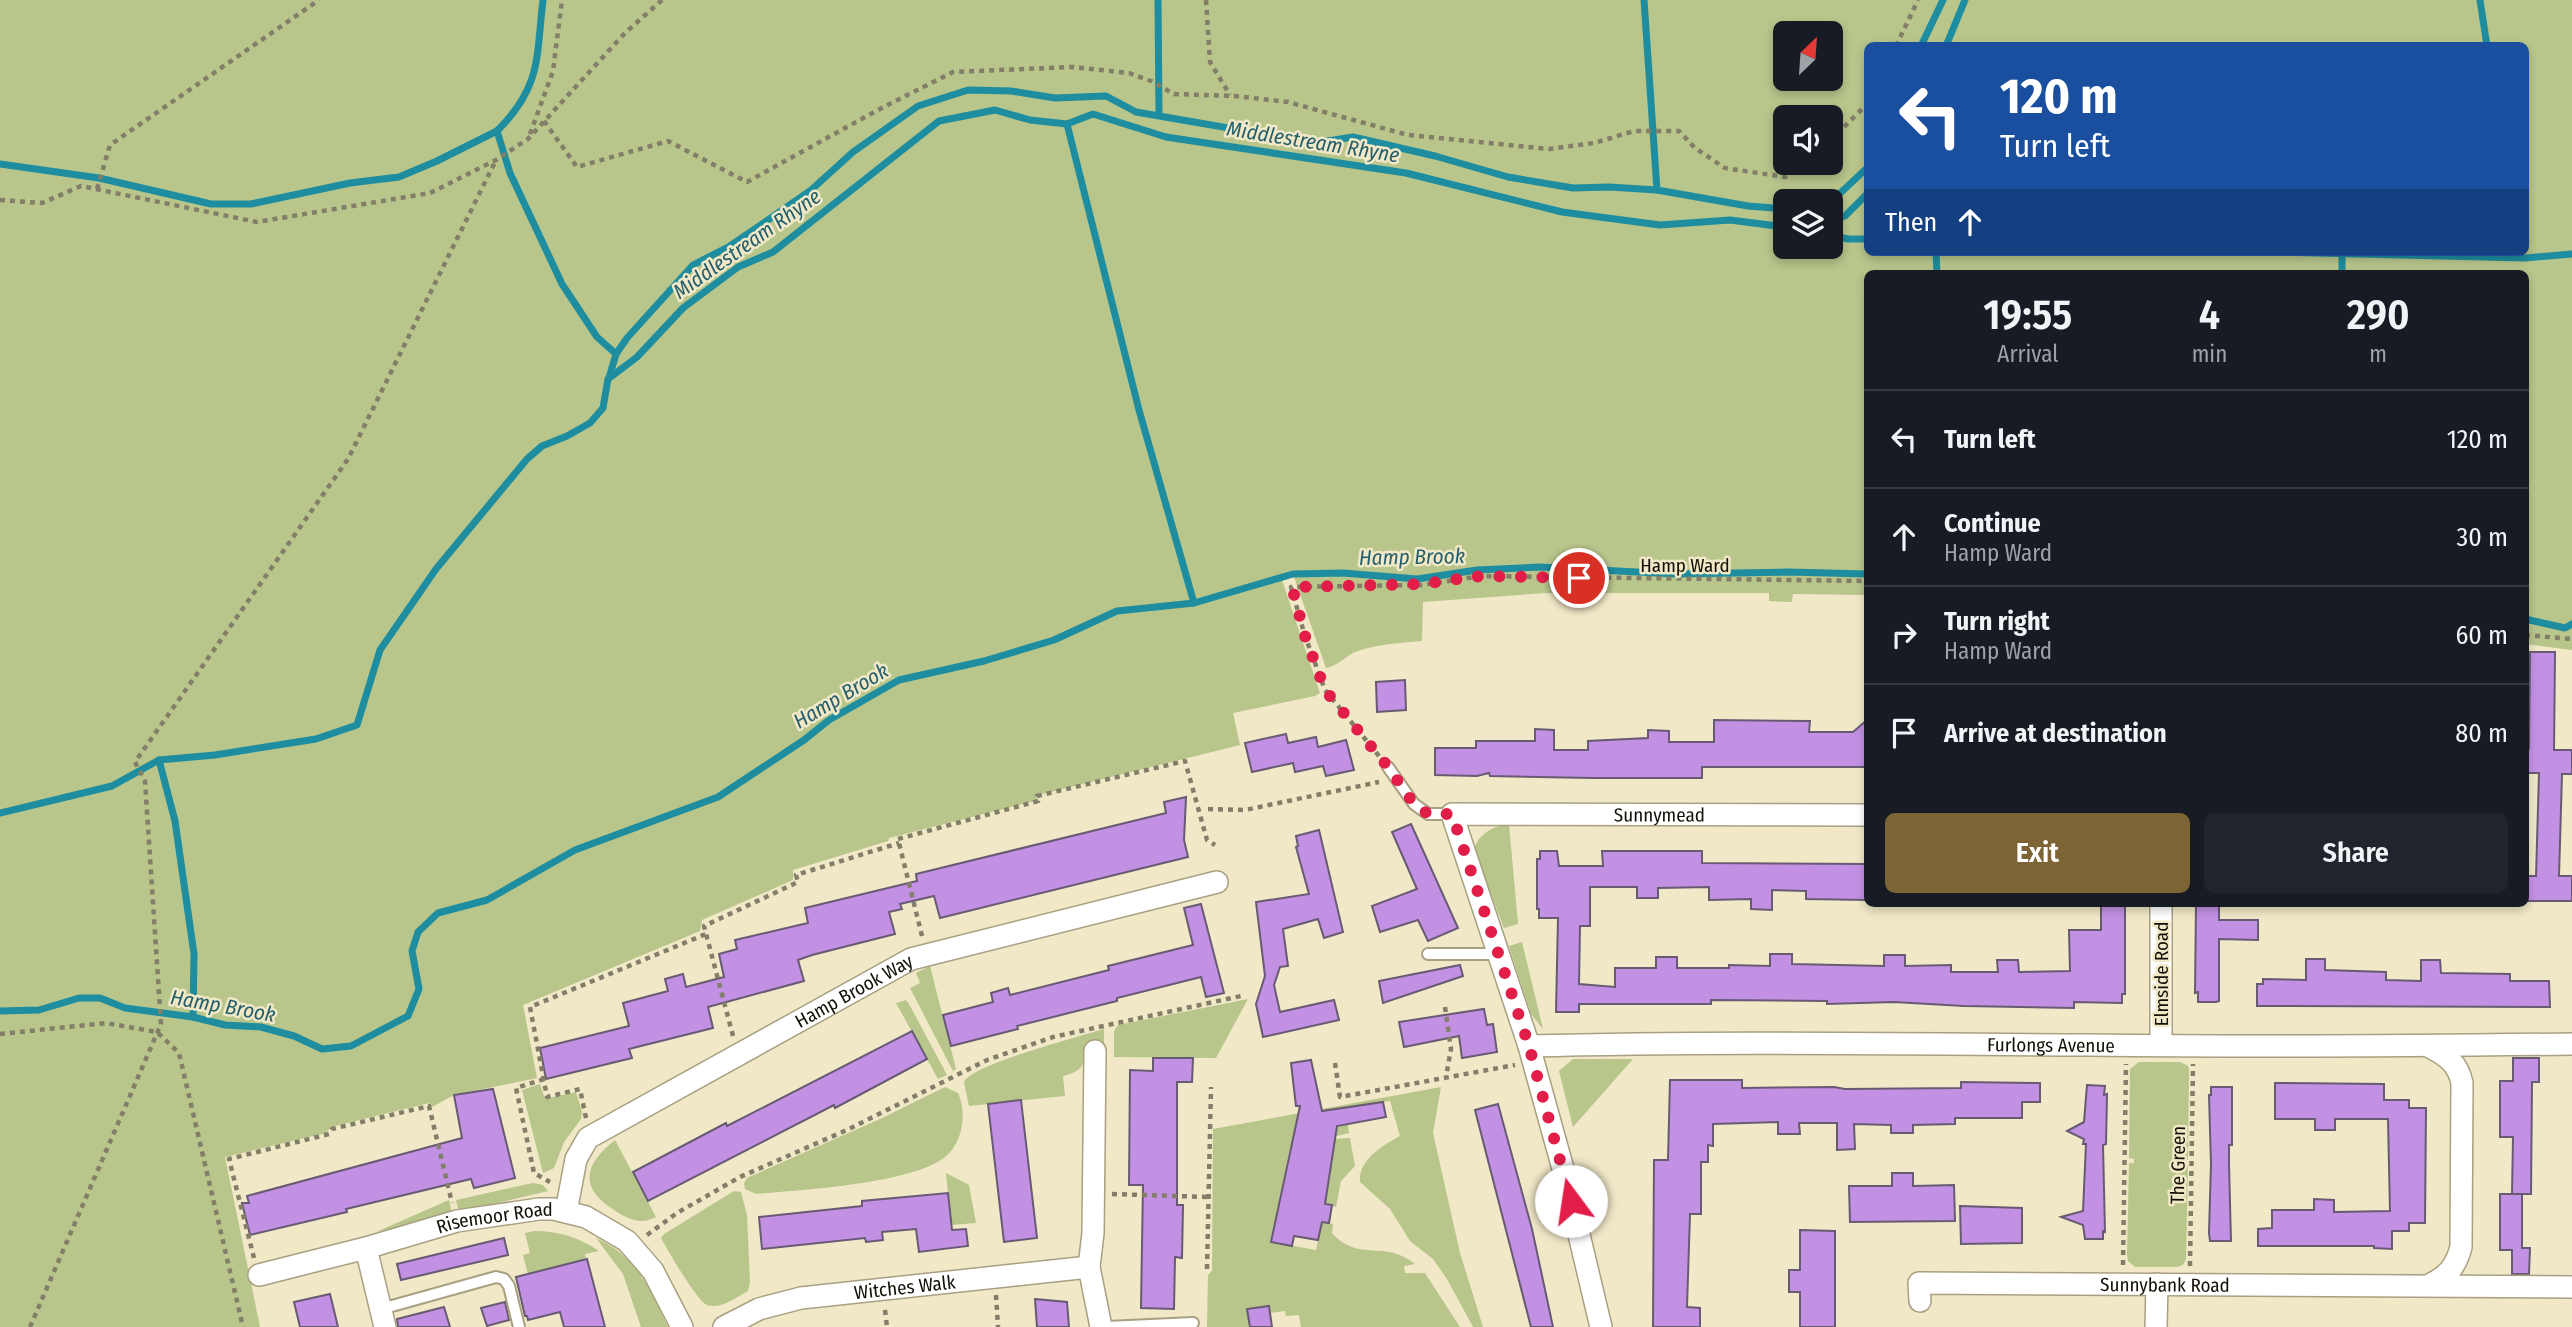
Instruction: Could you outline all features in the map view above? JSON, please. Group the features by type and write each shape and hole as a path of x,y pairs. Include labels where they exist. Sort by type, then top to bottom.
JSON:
{"street":[{"name":"Sunnymead","path":"1452,814 1864,815"},
{"path":"1452,814 1531,1054 1565,1176 1601,1327"},
{"name":"Hamp Brook Way","path":"568,1202 576,1159 588,1138 898,966 927,954 1217,882"},
{"name":"Elmside Road","path":"2161,907 2161,1045"},
{"name":"Furlongs Avenue","path":"1531,1054 1618,1044 2572,1044"},
{"path":"2428,1046 2453,1062 2461,1074 2462,1083 2461,1247 2454,1267 2440,1280 2431,1284"},
{"path":"1095,1051 1094,1194 1089,1267 1101,1327"},
{"name":"Risemoor Road","path":"258,1275 366,1248 457,1221 568,1202 586,1217 632,1245 653,1271 682,1327"},
{"path":"366,1248 383,1318"},
{"name":"Witches Walk","path":"724,1327 759,1308 802,1298 1089,1267"},
{"name":"Sunnybank Road","path":"1920,1301 1919,1283 2431,1284 2572,1287"},
{"path":"2156,1327 2157,1284"}],"lane":[{"path":"1388,767 1414,804 1428,814 1452,814"},
{"path":"1428,954 1498,954"},
{"path":"383,1318 496,1277 504,1279 509,1286 519,1327"},
{"path":"1107,1327 1193,1324"}],"path":[{"path":"97,189 110,145 319,0"},
{"path":"528,139 553,71 562,0"},
{"path":"0,200 42,203 80,186 257,222 430,193 496,160 528,139 624,34 662,0"},
{"path":"1206,0 1210,62 1231,96"},
{"path":"1898,42 1918,0"},
{"path":"544,121 577,167 668,141 747,182 953,72 1073,67 1129,73 1174,94 1288,102 1408,135 1549,149 1594,143 1634,131 1679,131 1695,148 1725,168 1785,177 1788,175"},
{"path":"1843,128 1864,107"},
{"path":"30,1327 161,1024 145,781 135,762 348,459 496,160"},
{"name":"Hamp Ward","path":"1388,767 1325,690 1305,636 1292,587 1422,584 1481,576 1864,581"},
{"path":"2529,635 2572,639"},
{"path":"927,954 898,839 1038,801 1037,796 1185,761 1207,840 1215,845"},
{"path":"1208,809 1245,810 1370,784"},
{"path":"738,1056 704,926 797,882 796,875 899,843"},
{"path":"586,1119 580,1089 547,1097 530,1007 706,933"},
{"path":"632,1245 677,1213 740,1177 849,1129 987,1060 1053,1037 1241,996"},
{"path":"1445,1007 1451,1049 1446,1078"},
{"path":"0,1034 106,1023 157,1032 179,1053 243,1327"},
{"path":"2123,1283 2126,1045"},
{"name":"The Green","path":"2190,1284 2193,1045"},
{"path":"1335,1063 1340,1097 1446,1078 1531,1054"},
{"path":"544,1079 516,1088 534,1174 568,1202"},
{"path":"1207,1269 1211,1087"},
{"path":"258,1275 229,1159 329,1134 332,1129 429,1105 457,1221"},
{"path":"1094,1194 1207,1197"},
{"path":"994,1277 998,1327"}],"green space":[{"path":"0,0 2572,0 2572,650 2529,645 2529,270 1864,270 1864,595 1793,594 1792,602 1769,601 1769,593 1545,593 1423,602 1422,641 1363,649 1326,668 1293,574 1281,577 1320,693 1233,713 1240,745 1038,795 1035,801 889,838 888,841 793,870 793,880 702,920 700,931 523,1005 537,1078 454,1095 432,1107 429,1103 331,1127 326,1133 225,1157 260,1327 0,1327"},
{"path":"1509,824 1518,924 1504,928 1474,850 1487,832"},
{"path":"1522,942 1543,1029 1531,1014 1509,946"},
{"path":"930,966 956,1069 953,1071 910,988 920,983 916,973"},
{"path":"1248,999 1216,1058 1114,1057 1114,1031 1118,1025"},
{"path":"906,1000 947,1075 938,1079 896,1003"},
{"path":"1104,1029 1104,1046 1086,1045 1082,1066 1063,1076 1065,1096 969,1106 964,1082 971,1075 1051,1044"},
{"path":"1573,1059 1633,1059 1573,1127 1559,1071"},
{"path":"2139,1062 2180,1062 2189,1069 2188,1160 2184,1160 2184,1165 2188,1165 2186,1259 2183,1265 2177,1267 2135,1267 2128,1261 2129,1163 2134,1163 2134,1159 2129,1158 2130,1069"},
{"path":"540,1084 545,1099 576,1092 582,1112 581,1119 564,1142 554,1168 543,1173 522,1090"},
{"path":"945,1087 958,1093 963,1120 954,1147 941,1160 903,1175 825,1188 756,1194 745,1189 747,1178"},
{"path":"1441,1087 1433,1133 1460,1253 1483,1327 1473,1327 1433,1259 1410,1241 1390,1209 1360,1182 1360,1174 1367,1160 1400,1136 1390,1101 1346,1108 1349,1133 1290,1147 1271,1242 1316,1250 1322,1222 1333,1224 1332,1233 1352,1247 1393,1253 1415,1264 1404,1266 1405,1273 1425,1273 1460,1327 1301,1327 1299,1315 1286,1316 1285,1311 1270,1313 1269,1307 1247,1310 1250,1327 1207,1327 1208,1275 1212,1271 1213,1129"},
{"path":"1350,1138 1355,1166 1341,1181 1336,1207 1325,1204 1333,1139"},
{"path":"615,1140 656,1217 650,1220 627,1218 611,1208 593,1191 590,1182 592,1165"},
{"path":"946,1173 969,1185 976,1223 951,1225"},
{"path":"533,1183 543,1185 548,1191 459,1212 456,1200"},
{"path":"734,1191 741,1192 747,1215 750,1282 748,1291 717,1306 707,1305 696,1294 661,1238"},
{"path":"449,1200 452,1214 376,1232"},
{"path":"534,1231 568,1236 599,1251 585,1254 586,1260 528,1274 523,1255 530,1253 525,1233"},
{"path":"596,1238 622,1254 641,1275 668,1327 641,1327 623,1274"}],"building":[{"path":"2530,652 2555,652 2554,750 2572,750 2572,774 2562,774 2559,876 2572,876 2572,901 2529,901 2529,876 2536,876 2539,773 2529,773"},
{"path":"1405,680 1406,710 1377,712 1376,682"},
{"path":"1714,720 1810,721 1809,732 1853,732 1864,723 1864,767 1702,767 1702,778 1490,776 1489,773 1477,776 1435,775 1435,748 1476,748 1476,741 1535,741 1535,729 1554,730 1554,750 1588,750 1588,741 1648,738 1648,730 1669,731 1669,742 1714,742"},
{"path":"1286,734 1288,743 1316,737 1318,747 1346,740 1354,770 1326,776 1323,766 1295,772 1293,763 1252,772 1245,743"},
{"path":"1186,797 1184,840 1188,857 940,918 934,896 900,904 902,909 889,912 895,934 798,960 804,981 708,1007 713,1028 629,1049 632,1058 546,1079 540,1048 629,1026 623,1003 668,991 665,979 683,974 686,987 724,977 719,954 737,949 735,940 808,923 805,908 917,881 916,874 1166,813 1164,802"},
{"path":"1411,824 1458,928 1428,941 1418,920 1380,932 1372,906 1417,889 1392,832"},
{"path":"1319,830 1343,932 1324,938 1318,919 1283,929 1288,966 1280,967 1274,985 1280,1012 1334,1000 1339,1020 1263,1037 1256,1004 1265,976 1256,902 1309,894 1296,847 1296,836"},
{"path":"1540,851 1557,851 1559,866 1603,866 1602,851 1702,851 1702,863 1864,864 1864,900 1806,899 1806,891 1772,890 1772,910 1751,909 1751,899 1709,900 1709,887 1658,888 1658,898 1637,898 1637,887 1590,887 1590,926 1580,926 1579,984 1615,987 1615,968 1656,968 1656,957 1677,957 1677,968 1729,968 1729,965 1770,966 1770,954 1792,954 1792,964 1884,966 1884,955 1905,955 1905,966 1951,965 1951,972 1998,972 1997,960 2018,960 2019,972 2070,971 2069,930 2101,930 2101,907 2125,907 2125,994 2122,994 2122,1003 2074,1002 2074,1008 1711,1000 1711,1004 1579,1004 1579,1012 1556,1012 1558,918 1539,918 1537,859 1540,859"},
{"path":"1201,904 1224,993 1206,997 1201,977 1117,998 1117,1001 951,1046 943,1015 993,1002 991,993 1008,988 1010,995 1109,970 1108,966 1193,945 1184,908"},
{"path":"2196,907 2219,907 2219,920 2258,920 2258,940 2219,939 2219,1001 2198,1002 2198,992 2195,993"},
{"path":"2306,959 2325,959 2325,970 2386,972 2386,980 2421,981 2421,960 2440,960 2441,973 2510,974 2510,981 2549,981 2550,1007 2257,1006 2257,984 2263,984 2263,979 2306,980"},
{"path":"1460,965 1463,976 1383,1003 1379,981"},
{"path":"1484,1009 1487,1025 1493,1024 1497,1052 1462,1058 1459,1036 1404,1047 1399,1022"},
{"path":"912,1031 927,1059 648,1201 633,1172"},
{"path":"1153,1058 1193,1058 1192,1082 1177,1082 1177,1205 1183,1205 1182,1258 1175,1257 1174,1309 1141,1308 1143,1185 1129,1185 1130,1070 1153,1071"},
{"path":"2513,1058 2539,1058 2539,1082 2532,1082 2531,1194 2522,1194 2522,1248 2530,1248 2529,1274 2512,1274 2512,1250 2500,1250 2500,1194 2512,1194 2513,1137 2500,1137 2500,1081 2513,1081"},
{"path":"1311,1060 1322,1111 1383,1102 1386,1117 1337,1126 1325,1204 1332,1205 1329,1223 1322,1222 1318,1240 1294,1236 1292,1246 1271,1242 1300,1106 1296,1106 1291,1063"},
{"path":"1670,1080 1742,1080 1742,1088 1845,1089 1961,1088 1961,1082 2040,1083 2040,1102 2022,1102 2022,1118 1955,1118 1955,1124 1913,1125 1913,1133 1891,1133 1891,1125 1854,1124 1855,1149 1837,1150 1837,1123 1799,1123 1800,1134 1778,1134 1778,1122 1713,1124 1713,1146 1708,1145 1708,1162 1701,1162 1701,1214 1690,1214 1687,1307 1700,1308 1700,1327 1653,1327 1654,1160 1668,1160"},
{"path":"2275,1083 2384,1084 2384,1100 2409,1100 2409,1108 2426,1108 2425,1223 2409,1223 2409,1231 2392,1231 2392,1249 2374,1246 2258,1246 2258,1229 2272,1228 2272,1210 2314,1210 2314,1199 2334,1200 2334,1212 2390,1211 2388,1119 2335,1119 2335,1130 2315,1130 2315,1119 2275,1119"},
{"path":"2087,1085 2105,1086 2104,1095 2107,1094 2106,1144 2103,1145 2103,1239 2085,1239 2083,1225 2061,1217 2083,1211 2086,1144 2083,1144 2084,1139 2067,1131 2084,1122"},
{"path":"2211,1087 2232,1087 2232,1145 2229,1145 2231,1241 2210,1241"},
{"path":"493,1089 515,1178 474,1188 471,1179 250,1235 242,1203 249,1203 247,1196 462,1138 454,1095"},
{"path":"1021,1100 1037,1238 1004,1242 988,1104"},
{"path":"1498,1104 1532,1229 1553,1327 1531,1327 1475,1110"},
{"path":"1892,1173 1913,1173 1913,1186 1954,1185 1955,1221 1850,1222 1849,1186 1892,1186"},
{"path":"948,1193 952,1230 966,1229 968,1246 919,1252 916,1229 882,1232 883,1240 866,1242 865,1238 762,1249 759,1217 862,1206 862,1201"},
{"path":"1960,1206 2022,1208 2022,1243 1961,1244"},
{"path":"1800,1230 1835,1231 1835,1327 1800,1327 1800,1292 1789,1292 1789,1270 1800,1270"},
{"path":"504,1238 508,1255 401,1280 397,1264"},
{"path":"587,1259 605,1327 564,1327 560,1312 528,1320 516,1277"},
{"path":"330,1294 338,1327 300,1327 294,1302"},
{"path":"1035,1299 1067,1302 1069,1327 1037,1327"},
{"path":"505,1302 509,1320 487,1326 481,1308"},
{"path":"1269,1306 1272,1327 1250,1327 1247,1309"},
{"path":"444,1307 450,1327 398,1327 397,1319"}],"waterway":[{"path":"543,0 537,55 529,85 512,115 497,131 510,173 562,284 597,337 616,354"},
{"path":"1158,0 1159,114"},
{"path":"1644,0 1657,190"},
{"path":"1923,42 1943,0"},
{"path":"1948,42 1965,0"},
{"path":"2480,0 2486,42"},
{"path":"609,378 616,354 627,338 693,265 730,246 810,191 853,152 918,106 968,90 1011,91 1055,98 1106,96 1136,112 1315,143 1353,137 1508,177 1573,188 1657,190 1773,208"},
{"name":"Middlestream Rhyne","path":"0,813 112,786 159,760 215,755 316,739 357,725 380,650 436,569 527,459 542,446 590,423 603,408 608,379 637,357 683,308 738,267 773,252 939,121 995,110 1030,120 1067,124 1093,114 1166,137 1406,173 1562,212 1660,225 1730,220 1773,225"},
{"path":"1067,124 1139,410 1194,603"},
{"path":"0,164 99,178 211,204 251,204 350,183 399,177 497,131"},
{"path":"1843,190 1864,171"},
{"path":"1843,217 1864,197"},
{"name":"Middlestream Rhyne","path":"1843,238 1864,239"},
{"name":"Middlestream Rhyne","path":"2440,256 2525,258 2572,254"},
{"path":"1936,256 1937,270"},
{"path":"2342,256 2342,270"},
{"name":"Hamp Brook","path":"0,1011 39,1010 79,998 100,998 125,1008 193,1017 225,1025 261,1027 294,1036 322,1049 351,1046 408,1016 419,989 412,951 418,932 438,913 487,900 575,850 718,797 804,740 829,720 899,680 984,661 1054,640 1117,611 1194,603 1293,574 1343,573 1417,579 1477,570 1540,567 1676,574 1864,574"},
{"name":"Hamp Brook","path":"2529,620 2565,628 2572,624"},
{"path":"159,760 175,821 194,954 193,1017"}],"route":[{"path":"1571,1201 1529,1046 1452,814 1428,814 1414,804 1388,767 1325,690 1305,636 1292,587 1422,584 1481,576 1579,578"}]}
